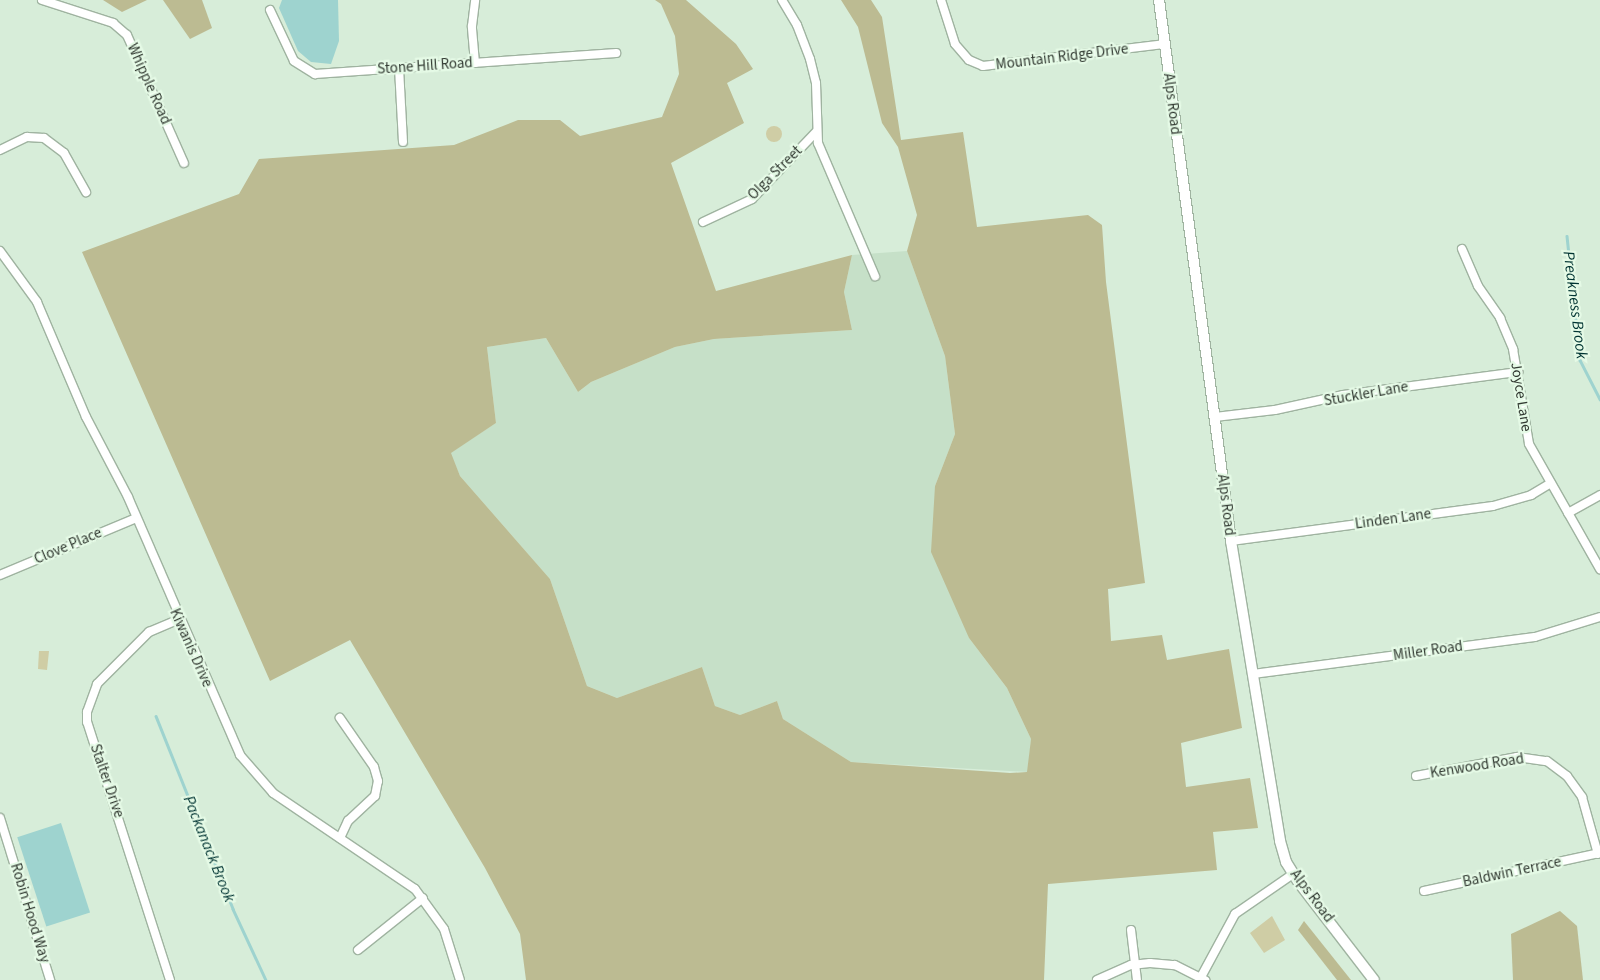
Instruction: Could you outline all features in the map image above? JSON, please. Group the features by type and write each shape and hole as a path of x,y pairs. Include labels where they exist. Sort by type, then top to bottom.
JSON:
{"main road":[{"name":"Alps Road","path":"1159,0 1231,542 1280,841 1293,874 1374,980"}],"street":[{"name":"Whipple Road","path":"42,0 113,23 127,35 184,163"},
{"path":"475,0 472,26 475,63"},
{"path":"782,0 797,25 810,58 818,110 816,132 875,276"},
{"name":"Mountain Ridge Drive","path":"941,0 954,44 969,60 983,66 1164,44"},
{"name":"Stone Hill Road","path":"270,10 288,53 307,72 398,68 616,53"},
{"path":"398,68 403,142"},
{"name":"Olga Street","path":"703,222 752,199 816,132"},
{"path":"0,150 27,137 44,138 64,154 86,192"},
{"name":"Joyce Lane","path":"1462,249 1478,286 1507,334 1518,372 1526,434 1600,569"},
{"name":"Kiwanis Drive","path":"0,251 37,302 86,417 136,518 231,738 252,771 287,804 401,877 423,898 444,929 460,980"},
{"name":"Stuckler Lane","path":"1214,417 1275,410 1343,395 1518,372"},
{"name":"Linden Lane","path":"1231,542 1493,506 1531,495 1551,482"},
{"path":"1568,513 1600,495"},
{"name":"Clove Place","path":"0,575 136,518"},
{"name":"Miller Road","path":"1253,674 1535,637 1600,617"},
{"name":"Stalter Drive","path":"170,980 87,722 87,712 97,684 149,632 179,619"},
{"path":"340,718 374,767 378,781 375,796 348,821 340,838"},
{"name":"Kenwood Road","path":"1416,776 1517,756 1547,761 1567,776 1582,798 1599,853"},
{"name":"Robin Hood Way","path":"0,818 50,980"},
{"name":"Baldwin Terrace","path":"1424,891 1599,853"},
{"path":"1096,980 1135,964 1175,965 1203,979 1235,914 1293,874"},
{"path":"358,950 423,898"},
{"path":"1131,930 1137,980"}],"shaded area":[{"path":"103,0 147,0 122,12"},
{"path":"163,0 202,0 212,28 190,39"},
{"path":"655,0 686,0 736,44 753,69 727,83 744,123 671,163 716,291 852,255 844,292 852,330 714,339 675,347 591,382 578,392 546,338 487,347 496,423 451,453 460,476 550,579 587,686 617,698 702,667 715,706 740,715 777,701 783,719 851,762 1010,773 1027,772 1031,739 1007,688 969,638 931,552 935,486 955,434 945,356 907,251 917,215 898,147 882,123 858,27 841,0 871,0 882,17 901,140 963,132 977,227 1088,215 1102,225 1106,282 1145,583 1108,589 1111,641 1162,635 1167,660 1229,649 1242,728 1181,743 1186,787 1250,778 1258,828 1213,832 1217,870 1048,884 1044,980 526,980 520,934 485,868 350,640 270,681 82,252 239,194 259,159 454,145 518,120 560,120 580,136 662,117 679,74 675,36 661,4"},
{"path":"774,126 782,134 774,142 766,134"},
{"path":"907,251 945,356 955,434 935,486 969,638 1007,688 1031,739 1028,772 851,762 783,719 777,701 740,715 715,706 702,667 617,698 587,686 550,579 460,476 450,453 496,423 487,347 546,338 578,392 591,382 675,347 714,339 852,330 844,292 852,255"},
{"path":"39,651 49,651 47,670 38,669"},
{"path":"1560,911 1577,926 1583,980 1513,980 1511,934"},
{"path":"1272,916 1285,940 1264,953 1250,933"},
{"path":"1304,921 1351,980 1337,980 1298,930"}],"water":[{"path":"282,0 338,0 339,41 331,64 311,62 298,51 279,8"},
{"path":"61,823 90,912 46,927 17,837"}],"waterway":[{"name":"Preakness Brook","path":"1567,236 1580,360 1600,399"},
{"name":"Packanack Brook","path":"156,716 233,909 266,980"}]}
